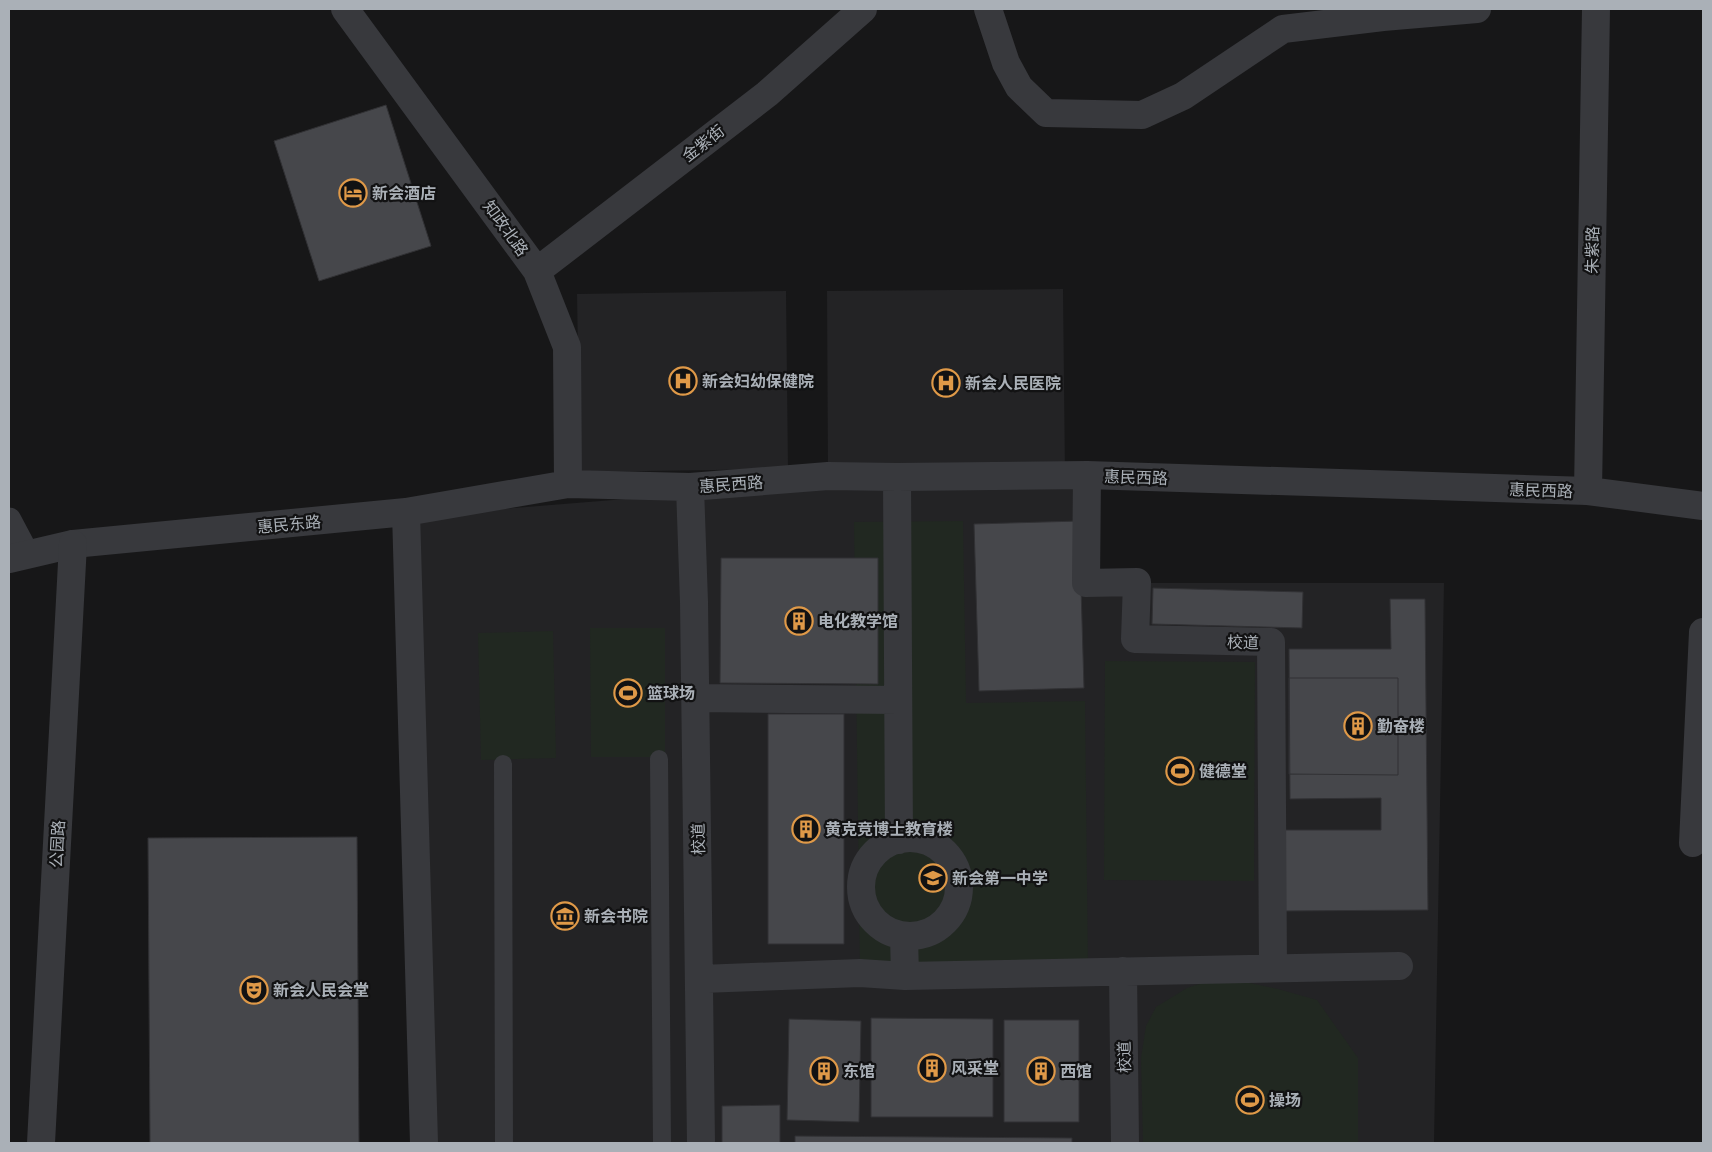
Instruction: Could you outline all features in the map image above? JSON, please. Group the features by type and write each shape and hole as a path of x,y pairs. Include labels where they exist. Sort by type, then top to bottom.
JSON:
{"street":[{"name":"知政北路","path":"345,9 537,271 568,347 568,484"},
{"name":"金紫街","path":"537,271 767,94 863,9"},
{"path":"988,9 1006,63 1020,87 1046,114 1142,115 1183,96 1282,29 1382,13 1478,9"},
{"name":"朱紫路","path":"1588,491 1596,9"},
{"name":"惠民西路","path":"568,484 690,487 828,476 1088,475 1588,491 1703,506"},
{"name":"校道","path":"1088,475 1086,583 1137,582 1135,639 1271,642 1273,968"},
{"path":"897,477 899,840"},
{"name":"惠民东路","path":"18,556 73,544 406,512 568,484"},
{"name":"校道","path":"690,487 696,698 702,1143"},
{"path":"406,512 424,1143"},
{"path":"9,520 18,556"},
{"name":"公园路","path":"42,1143 73,544"},
{"path":"1693,843 1703,632"},
{"path":"696,698 898,700"},
{"path":"914,838 929,842 942,850 952,862 958,876 960,891 956,906 948,919 936,928 921,935 904,936 888,931 874,920 865,906 861,889 863,873 871,858 884,846 899,840 914,838"},
{"path":"904,936 905,976"},
{"path":"700,979 860,973 905,976 1400,966"},
{"name":"校道","path":"1123,971 1125,1143"}],"lane":[{"path":"659,759 662,1143"},
{"path":"502,764 504,1143"}],"shaded area":[{"name":"新会第一中学","path":"1063,289 1065,475 1087,475 1086,583 1444,583 1434,1143 436,1143 417,516 897,477 828,476 827,291"},
{"name":"新会妇幼保健院","path":"786,291 788,469 580,472 577,294"},
{"path":"963,521 966,703 1085,701 1088,971 860,973 854,522"},
{"name":"篮球场","path":"590,628 665,628 665,757 591,757"},
{"path":"553,631 556,758 481,760 478,633"},
{"name":"健德堂","path":"1105,661 1255,662 1254,881 1104,880"},
{"name":"操场","path":"1221,977 1278,989 1317,1000 1358,1058 1358,1143 1143,1143 1141,1058 1146,1026 1156,1007 1187,988"}],"building":[{"name":"新会酒店","path":"386,105 431,246 319,281 274,141"},
{"path":"1079,521 1084,688 979,691 974,524"},
{"name":"电化教学馆","path":"721,558 878,558 878,684 720,683"},
{"path":"1153,588 1303,592 1302,628 1152,624"},
{"name":"勤奋楼","path":"1390,599 1425,599 1428,910 1282,911 1282,830 1381,830 1381,798 1290,799 1289,649 1391,649"},
{"path":"1289,678 1398,678 1398,775 1289,774"},
{"name":"黄克竞博士教育楼","path":"768,714 844,714 844,944 768,944"},
{"name":"新会人民会堂","path":"357,837 359,1143 150,1143 148,838"},
{"name":"风采堂","path":"871,1018 993,1019 993,1117 871,1117"},
{"name":"东馆","path":"789,1019 861,1021 859,1122 787,1120"},
{"name":"西馆","path":"1004,1020 1079,1020 1079,1122 1004,1122"},
{"path":"780,1105 780,1143 722,1143 722,1106"},
{"path":"795,1136 1072,1138 1072,1143 795,1143"}],"place":[{"name":"新会酒店","path":"353,193"},
{"name":"新会妇幼保健院","path":"683,381"},
{"name":"新会人民医院","path":"946,383"},
{"name":"电化教学馆","path":"799,621"},
{"name":"篮球场","path":"628,693"},
{"name":"勤奋楼","path":"1358,726"},
{"name":"健德堂","path":"1180,771"},
{"name":"黄克竞博士教育楼","path":"806,829"},
{"name":"新会第一中学","path":"933,878"},
{"name":"新会书院","path":"565,916"},
{"name":"新会人民会堂","path":"254,990"},
{"name":"风采堂","path":"932,1068"},
{"name":"东馆","path":"824,1071"},
{"name":"西馆","path":"1041,1071"},
{"name":"操场","path":"1250,1100"}]}
